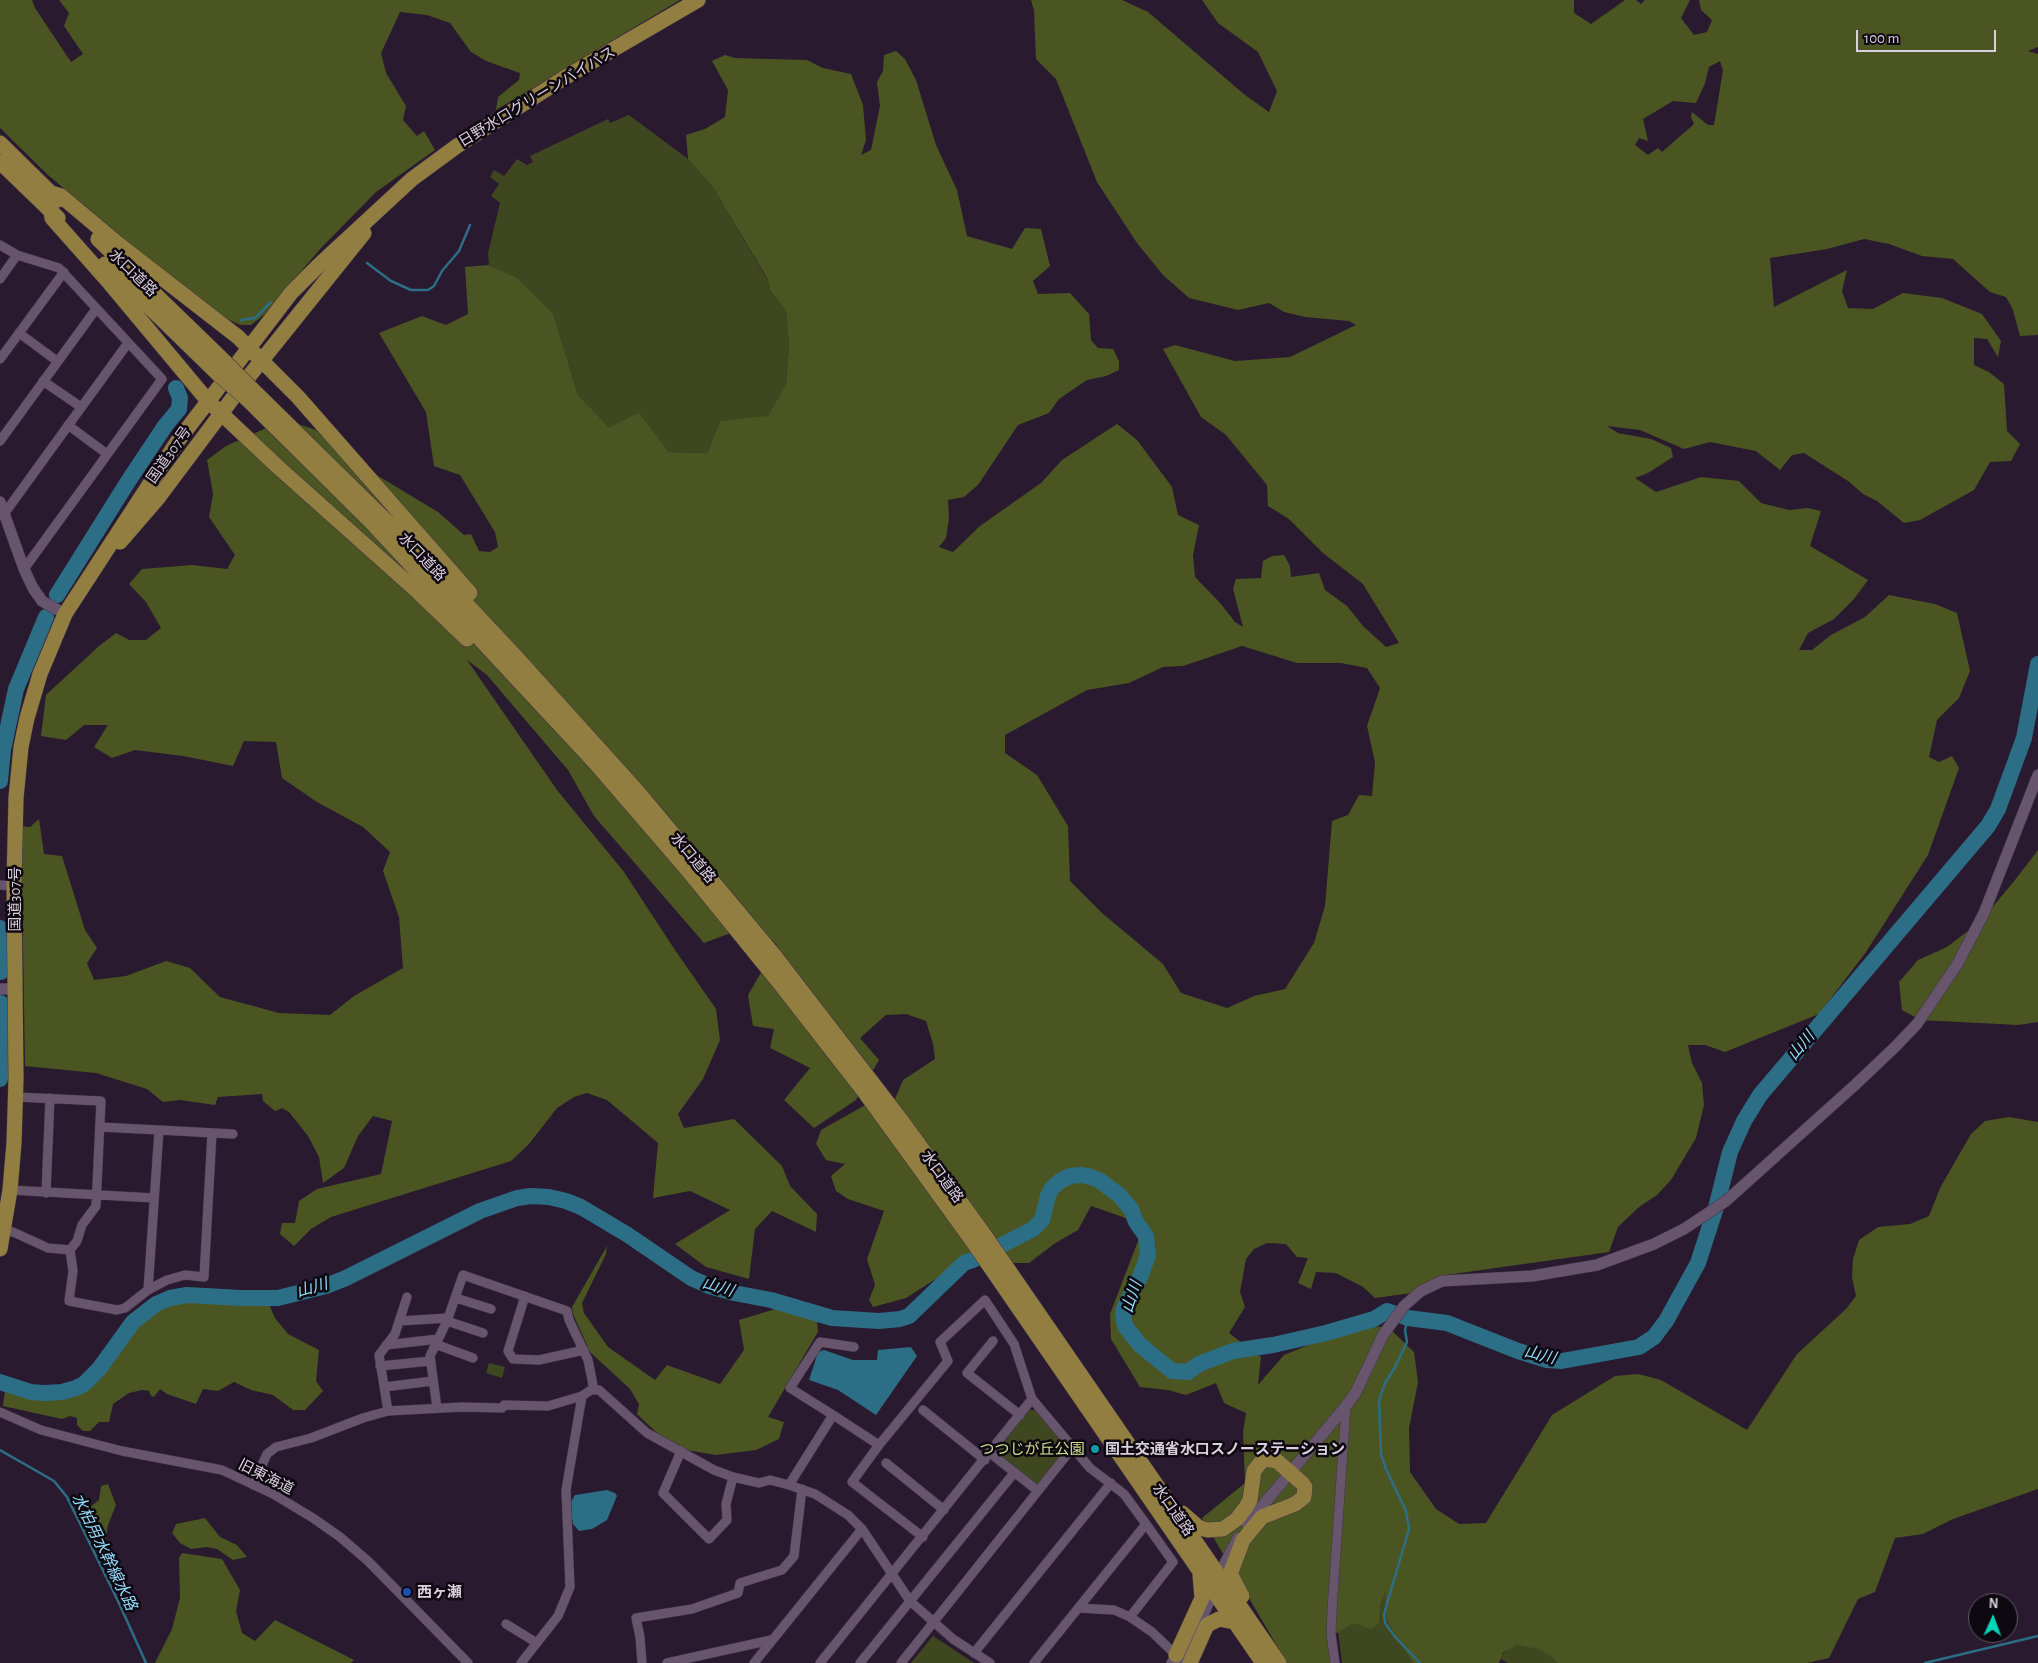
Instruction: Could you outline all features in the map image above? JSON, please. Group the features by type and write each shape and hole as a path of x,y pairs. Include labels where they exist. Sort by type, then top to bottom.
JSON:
{"highway":[{"name":"日野水口グリーンバイパス","path":"250,348 291,293 318,265 363,223 385,206 412,179 479,131 564,78 698,0"},
{"name":"水口道路","path":"0,143 222,368"},
{"name":"水口道路","path":"0,162 412,546 638,792 768,948 901,1120 977,1236 1167,1502 1279,1663"},
{"path":"50,193 61,196 75,206 117,243 226,327 250,348 298,397 502,630 516,647 516,657"},
{"name":"日野水口グリーンバイパス","path":"262,360 383,211 385,206"},
{"path":"51,211 52,218 107,280 208,401 418,592 522,690 531,693"},
{"path":"226,327 246,332 257,330 268,324"},
{"name":"国道307号","path":"0,1249 10,1190 16,1096 16,989 7,886 21,747 26,718 40,674 65,614 177,442 250,348"},
{"name":"国道307号","path":"97,567 103,564 158,498 262,360"},
{"name":"水口道路","path":"249,394 598,766 686,868 778,980 977,1236"},
{"name":"水口道路","path":"1001,1270 1200,1574 1263,1663"},
{"path":"1167,1502 1176,1507 1198,1527 1207,1530 1222,1529 1238,1519 1246,1507 1250,1500 1254,1471 1266,1459 1274,1460 1305,1487 1304,1497 1295,1504 1262,1517 1256,1523 1243,1540 1231,1570 1234,1581 1263,1630 1262,1640"},
{"path":"1176,1660 1202,1598 1200,1574"},
{"path":"1190,1663 1207,1625 1219,1620 1234,1622"}],"street":[{"path":"0,245 17,255 59,268 64,272 162,379 24,569"},
{"path":"0,279 17,255"},
{"path":"0,359 64,272"},
{"path":"0,441 96,309"},
{"path":"19,333 58,361"},
{"path":"4,514 128,343"},
{"path":"43,381 81,407"},
{"path":"68,425 107,454"},
{"path":"0,502 24,569 33,588 42,600 65,614"},
{"path":"1224,1565 1243,1530 1289,1472 1346,1406 1356,1392 1370,1360 1392,1321 1421,1290 1442,1281 1532,1276 1597,1265 1654,1244 1696,1221 1726,1201 1895,1047 1934,1000 1962,957 1984,913 2038,775"},
{"path":"0,988 16,989"},
{"path":"16,1096 101,1101 96,1206 82,1225 76,1241 70,1250 73,1270 68,1301 117,1310 125,1308 148,1290 166,1280 185,1275 204,1277 212,1133"},
{"path":"46,1193 50,1098"},
{"path":"100,1126 233,1134"},
{"path":"148,1290 159,1130"},
{"path":"10,1190 154,1198"},
{"path":"2,1230 13,1232 53,1249 70,1250"},
{"path":"437,1408 431,1352 448,1320 463,1275 567,1311 569,1320 588,1360 594,1390"},
{"path":"525,1296 508,1351 513,1359 539,1360 584,1350"},
{"path":"388,1411 379,1355 395,1334 407,1297"},
{"path":"456,1298 491,1309"},
{"path":"922,1537 852,1482 879,1445 948,1361 940,1342 985,1300 1014,1344 1032,1399 1090,1468 1124,1494 1174,1562 1130,1617"},
{"path":"399,1321 448,1320 483,1333"},
{"path":"993,1341 967,1373 1020,1415"},
{"path":"386,1345 437,1342 473,1358"},
{"path":"854,1347 820,1342 790,1388 879,1445"},
{"path":"380,1366 431,1361"},
{"path":"384,1387 433,1381"},
{"path":"253,1485 267,1454 276,1446 311,1438 346,1424 388,1411 437,1408 502,1408 504,1405 548,1406 599,1390 647,1433 714,1470 759,1483 770,1480 789,1484 815,1494 848,1515 862,1529 910,1601 933,1623 990,1663"},
{"path":"521,1663 558,1616 570,1587 566,1490 582,1396"},
{"path":"820,1663 1032,1399"},
{"path":"1336,1663 1331,1634 1346,1406"},
{"path":"923,1410 1038,1491"},
{"name":"旧東海道","path":"0,1412 41,1430 122,1451 222,1470 273,1494 307,1514 368,1561 468,1663"},
{"path":"789,1484 833,1415"},
{"path":"900,1663 1073,1447"},
{"path":"681,1451 662,1493 709,1539 727,1520 726,1504 733,1477"},
{"path":"886,1462 944,1510"},
{"path":"860,1663 1014,1473"},
{"path":"974,1653 1112,1483"},
{"path":"642,1663 636,1618 692,1609 738,1593 740,1584 782,1570 794,1556 802,1489"},
{"path":"1034,1663 1146,1524"},
{"path":"754,1663 862,1529"},
{"path":"1078,1608 1114,1610 1130,1617 1152,1632 1176,1660 1210,1599"},
{"path":"506,1624 537,1643"},
{"path":"667,1663 771,1640"}],"green space":[{"path":"0,0 32,0 35,8 71,62 83,54 64,26 69,13 59,0 680,0 496,110 498,97 519,80 520,73 486,61 471,52 450,23 427,15 400,12 381,53 386,73 406,106 403,120 417,136 424,131 435,150 376,192 321,248 264,315 251,325 240,325 223,317 145,257 48,175 0,128"},
{"path":"1031,0 1122,0 1148,12 1245,95 1269,112 1277,91 1258,52 1218,23 1202,0 1574,0 1574,13 1591,24 1625,0 1636,0 1641,4 1645,0 1690,0 1681,18 1694,35 1707,32 1712,20 1701,10 1699,0 2038,0 2038,47 2028,51 2038,54 2038,335 2020,336 2013,310 2006,297 1990,292 1953,259 1922,256 1889,244 1864,239 1827,249 1770,258 1774,307 1847,270 1842,291 1848,308 1873,309 1903,293 1942,298 1982,314 2001,341 1998,357 1987,339 1974,338 1974,365 1989,372 2004,384 2007,431 2020,444 2011,461 1990,462 1974,490 1920,520 1904,523 1877,501 1863,494 1848,481 1804,453 1792,455 1780,470 1756,451 1710,442 1684,449 1640,430 1607,426 1618,433 1651,439 1671,448 1673,457 1648,473 1635,478 1656,492 1701,477 1739,481 1761,503 1789,510 1808,508 1821,511 1810,546 1868,580 1854,599 1834,619 1808,633 1799,650 1812,650 1831,635 1865,617 1889,595 1935,604 1957,613 1970,671 1959,698 1937,720 1929,757 1939,762 1952,756 1959,768 1928,855 1866,952 1819,1014 1725,1052 1705,1045 1688,1045 1692,1063 1702,1083 1704,1105 1696,1138 1671,1180 1657,1195 1639,1207 1618,1227 1609,1252 1439,1276 1412,1293 1375,1298 1363,1287 1336,1273 1316,1272 1311,1289 1298,1283 1308,1258 1297,1257 1286,1244 1267,1243 1254,1249 1246,1259 1240,1292 1245,1307 1229,1333 1261,1357 1258,1385 1284,1355 1355,1326 1388,1327 1414,1352 1418,1382 1409,1428 1410,1472 1436,1509 1459,1524 1486,1523 1552,1415 1615,1376 1638,1374 1661,1380 1747,1430 1797,1354 1846,1309 1856,1296 1852,1277 1853,1259 1859,1240 1878,1227 1910,1224 1929,1216 1940,1188 1971,1134 1985,1121 2009,1117 2038,1122 2038,1489 1953,1519 1923,1534 1895,1538 1875,1592 1858,1599 1829,1658 1807,1663 1559,1663 1540,1649 1516,1645 1503,1653 1499,1663 1413,1663 1387,1620 1385,1614 1386,1590 1380,1605 1379,1623 1371,1629 1353,1623 1330,1637 1333,1663 1287,1663 1202,1518 1245,1483 1243,1432 1246,1413 1224,1403 1216,1383 1186,1395 1168,1390 1140,1387 1111,1339 1110,1314 1143,1228 1123,1217 1091,1206 1078,1230 1054,1244 1029,1263 1000,1263 953,1268 906,1298 873,1307 869,1300 875,1285 867,1259 884,1211 848,1199 836,1191 831,1176 845,1164 826,1160 816,1144 821,1130 869,1103 895,1099 903,1080 935,1059 933,1044 926,1021 906,1014 886,1015 860,1038 879,1060 856,1100 814,1128 784,1100 810,1068 770,1048 774,1029 753,1026 748,995 777,945 755,924 704,943 594,816 568,770 487,675 467,660 557,790 624,872 716,1009 720,1040 703,1079 678,1114 684,1128 734,1119 782,1166 790,1186 817,1214 816,1232 772,1211 755,1229 749,1279 706,1267 675,1244 730,1210 690,1191 653,1198 658,1143 607,1100 587,1093 574,1097 557,1108 529,1144 511,1161 331,1217 311,1229 294,1246 280,1234 282,1223 295,1223 299,1201 317,1189 381,1174 392,1121 373,1116 358,1136 344,1168 323,1183 319,1157 308,1136 289,1112 282,1108 275,1111 263,1101 262,1094 218,1097 215,1105 180,1100 163,1102 147,1089 96,1073 25,1066 21,826 30,827 39,819 44,854 62,856 85,930 97,948 87,963 94,980 126,976 166,961 190,968 220,997 279,1013 330,1015 354,996 403,968 399,917 383,871 390,852 363,827 317,802 282,778 276,742 244,741 233,766 183,756 135,750 112,758 94,747 108,725 84,725 66,740 41,736 46,695 99,646 116,633 129,640 146,640 161,628 146,602 129,584 142,569 192,565 227,569 235,555 209,517 213,494 207,460 226,446 273,425 289,421 316,430 340,453 438,512 464,535 471,534 479,551 490,552 498,547 495,532 460,475 434,466 426,412 379,333 422,316 446,325 468,314 465,267 489,265 516,277 553,313 578,395 609,427 639,412 669,452 707,453 720,421 768,416 786,384 789,347 786,311 770,290 767,278 712,186 688,159 686,135 705,129 725,117 728,90 712,61 725,55 735,58 807,60 823,68 851,74 863,105 866,140 861,155 871,150 880,106 877,82 883,71 884,55 896,51 905,59 916,80 936,145 957,190 967,236 1012,249 1025,228 1041,229 1050,266 1033,281 1038,294 1070,293 1089,314 1091,340 1098,348 1113,349 1119,361 1119,370 1106,376 1087,380 1059,399 1049,413 1018,425 978,485 964,497 948,500 949,519 946,538 939,547 953,552 980,526 1041,483 1062,460 1117,424 1137,440 1172,487 1178,515 1199,525 1193,555 1195,577 1235,622 1243,627 1233,589 1236,579 1261,578 1263,561 1272,556 1284,555 1290,566 1291,577 1319,573 1325,590 1347,606 1363,626 1386,647 1399,643 1363,584 1323,553 1289,519 1268,506 1267,485 1226,435 1201,417 1163,349 1175,345 1235,361 1290,357 1356,325 1349,321 1305,317 1284,312 1269,303 1238,310 1189,298 1163,275 1137,243 1097,182 1056,79 1036,59 1034,11","holes":["1720,61 1723,70 1714,125 1708,125 1692,112 1691,117 1694,124 1662,152 1658,148 1648,155 1635,145 1639,138 1648,141 1643,119 1673,101 1696,103 1705,83 1709,67","1242,646 1297,663 1341,663 1367,668 1380,688 1367,726 1375,762 1372,796 1359,795 1348,815 1332,821 1325,906 1314,943 1285,989 1254,996 1227,1008 1181,993 1163,964 1102,913 1070,881 1068,826 1037,775 1005,753 1005,735 1087,690 1129,683 1163,667 1183,666"]},
{"path":"629,115 688,159 712,186 767,279 770,290 786,311 789,347 786,384 768,417 720,421 707,453 669,452 639,412 609,427 578,395 553,313 516,277 489,265 488,253 500,203 491,196 499,184 490,177 494,170 504,176 517,159 527,165 533,162 530,156 608,119 610,123"},
{"path":"2038,850 2038,1022 2018,1025 1920,1020 1902,1010 1899,982 1918,960 1947,947 1981,921"},
{"path":"607,1246 606,1254 582,1303 584,1313 608,1347 655,1380 667,1365 720,1384 744,1350 739,1320 782,1307 817,1319 818,1332 768,1417 784,1422 779,1439 756,1450 716,1455 687,1450 659,1435 637,1414 639,1404 630,1389 590,1352 573,1314 572,1307"},
{"path":"200,1297 244,1303 269,1304 275,1318 288,1334 319,1350 316,1381 323,1391 305,1410 293,1410 273,1395 251,1390 234,1382 218,1391 203,1389 196,1404 167,1394 160,1389 154,1397 151,1396 149,1391 142,1390 129,1393 113,1404 109,1422 99,1422 90,1431 83,1431 77,1425 77,1418 70,1416 62,1419 3,1406 5,1390 41,1399 72,1395 99,1376 108,1367 136,1325 158,1306 183,1298"},
{"path":"489,1363 505,1367 502,1378 486,1373"},
{"name":"つつじが丘公園","path":"1029,1410 1036,1410 1064,1443 1064,1453 1038,1485 1033,1485 998,1456 997,1451"},
{"path":"108,1484 116,1505 108,1525 105,1566 79,1516 99,1500 101,1486"},
{"path":"205,1518 220,1537 237,1545 247,1557 233,1560 217,1549 207,1547 191,1549 180,1543 172,1533 176,1524"},
{"path":"182,1553 222,1559 240,1590 236,1611 242,1633 255,1641 275,1620 354,1660 351,1663 155,1663 172,1629 180,1598 179,1558"},
{"path":"1387,1586 1416,1663 1342,1663 1338,1630 1378,1605"},
{"path":"933,1636 974,1663 911,1663"},
{"path":"1516,1642 1540,1646 1564,1663 1508,1663 1499,1658"}],"water":[{"path":"911,1347 917,1356 876,1415 838,1390 809,1380 818,1352 824,1350 853,1360 877,1360 878,1350"},
{"path":"607,1490 615,1493 617,1496 607,1520 592,1529 579,1531 573,1524 572,1518 571,1502 575,1495"}],"waterway":[{"path":"367,263 391,281 411,290 428,290 434,286 442,271 459,251 470,225"},
{"path":"241,320 255,318 271,302"},
{"path":"57,595 129,480 165,426 179,409 180,398 176,388"},
{"path":"0,781 3,750 16,689 46,617"},
{"name":"山川","path":"0,1382 31,1392 62,1392 76,1388 84,1384 99,1369 133,1322 156,1304 170,1298 187,1295 278,1298 326,1286 346,1278 480,1211 517,1198 531,1196 549,1197 581,1207 628,1235 691,1278 709,1286 771,1300 832,1318 879,1321 900,1319 909,1316 964,1263 1033,1229 1042,1220 1052,1188 1070,1176 1081,1175 1099,1180 1119,1195 1131,1209 1136,1222 1146,1236 1148,1255 1140,1277 1125,1306 1123,1313 1125,1326 1140,1345 1172,1371 1188,1372 1199,1364 1233,1351 1273,1345 1326,1333 1374,1319 1387,1311 1408,1318 1447,1323 1518,1351 1547,1360 1562,1361 1639,1347 1654,1337 1666,1321 1698,1263 1717,1204 1730,1152 1744,1121 1760,1095 1988,826 1998,809 2024,738 2038,664"},
{"path":"0,928 1,972"},
{"path":"0,1079 1,1003"},
{"path":"1408,1318 1405,1330 1407,1342 1385,1383 1379,1400 1381,1454 1406,1511 1409,1529 1384,1614 1385,1623 1396,1638 1420,1663"},
{"name":"水柏用水幹線水路","path":"0,1450 54,1481 67,1497 146,1663"},
{"path":"1925,1663 2038,1636"}],"place":[{"name":"国土交通省水口スノーステーション","path":"1095,1449"},
{"name":"西ヶ瀬","path":"407,1592"}]}
